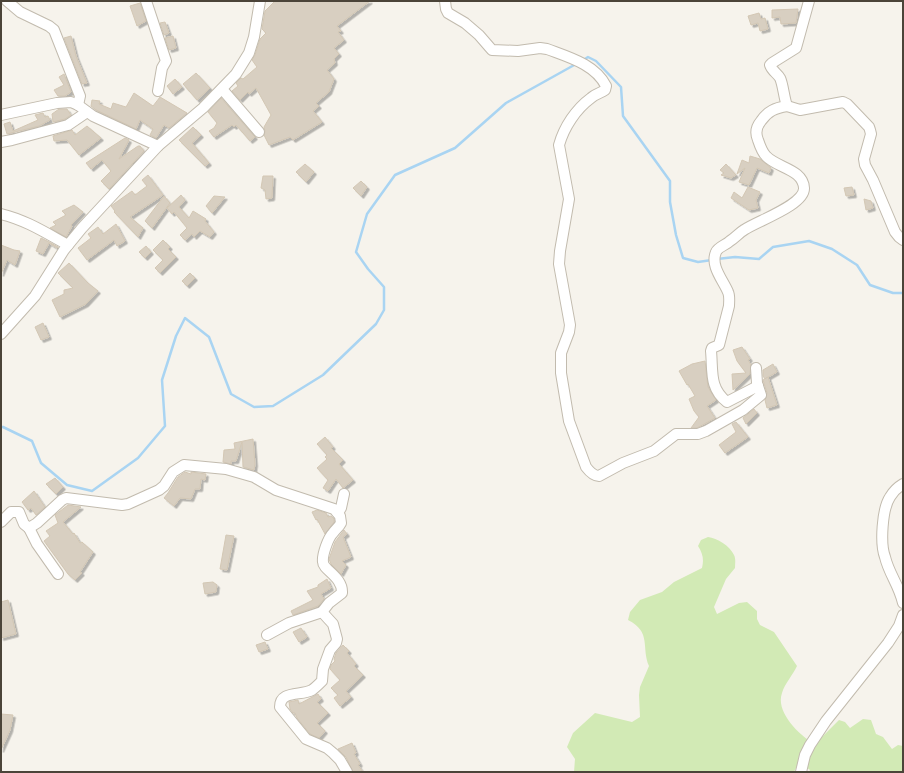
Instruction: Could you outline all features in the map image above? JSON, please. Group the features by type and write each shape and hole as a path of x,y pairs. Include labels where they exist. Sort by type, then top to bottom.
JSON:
{"street":[{"path":"7,1 20,12 54,30 80,96 78,105"},
{"path":"146,1 166,61 162,68 158,91"},
{"path":"1,334 35,296 68,245 82,228 158,146 203,108 236,74 249,53 254,37 260,1"},
{"path":"445,1 448,13 465,23 492,50 518,51 540,48 546,49 580,62 598,74 606,88 579,108 565,131 559,145 569,199 559,264 570,325 569,332 560,353 561,373 569,421 586,467 594,475 599,476 622,463 654,450 676,434 698,434 728,419 761,396 757,383 756,368"},
{"path":"786,106 781,80 778,74 771,68 770,64 796,48 809,1"},
{"path":"222,89 258,132"},
{"path":"1,115 56,103 68,102 78,105 87,112 158,146"},
{"path":"758,386 728,402 723,398 712,378 711,352 712,348 719,345 729,306 728,293 717,272 715,257 718,249 731,241 745,229 780,212 797,201 803,194 804,188 800,177 793,171 766,157 762,150 756,134 760,123 767,114 776,108 786,106 800,110 843,102 847,104 869,127 871,134 864,163 873,180 895,232 903,240"},
{"path":"1,142 68,124 87,112"},
{"path":"1,214 34,225 68,245"},
{"path":"29,528 66,498 122,505 135,502 164,486 173,472 184,465 226,469 254,477 276,490 334,509 338,513 341,521 340,525 327,543 322,561 324,566 335,575 342,589 342,593 329,603 322,612 289,623 267,634"},
{"path":"903,484 887,501 882,546 885,559 896,581 903,603"},
{"path":"338,513 341,508 344,494"},
{"path":"1,522 16,512 24,524 29,528 37,544 58,574"},
{"path":"322,612 333,624 337,639 330,650 323,669 322,681 310,691 285,696 282,700 280,708 306,739 327,748 340,760 347,772"},
{"path":"801,772 805,755 810,745 826,721 888,643 899,626 903,615"}],"green space":[{"path":"708,537 719,541 726,546 735,557 735,568 726,579 714,607 717,614 739,603 747,602 757,611 757,619 760,625 774,632 797,666 783,689 781,700 782,708 790,723 815,744 839,720 845,722 850,728 863,719 871,720 876,734 883,737 892,749 898,745 903,746 903,772 809,772 810,770 801,763 798,764 794,772 574,772 575,759 567,747 573,733 595,713 632,722 640,717 640,687 649,666 643,635 635,625 628,620 630,612 640,600 662,592 674,582 702,568 703,557 698,546 701,540"}],"building":[{"path":"275,1 370,1 337,26 341,31 338,32 344,40 334,48 339,54 334,59 335,63 327,70 334,79 329,92 316,103 319,106 313,111 322,122 293,140 290,137 269,145 264,135 264,127 271,115 256,88 249,94 248,92 240,100 232,91 238,86 236,83 241,78 243,79 257,67 252,60 260,39 266,33 262,29 265,11"},
{"path":"140,3 146,21 137,26 130,6"},
{"path":"798,9 796,23 781,24 780,17 772,18 772,10"},
{"path":"759,13 761,19 765,18 768,29 760,31 758,23 751,25 748,16"},
{"path":"165,22 169,33 164,35 160,23"},
{"path":"71,36 76,56 87,83 82,84 64,38"},
{"path":"173,36 176,48 169,50 165,38"},
{"path":"196,73 210,88 197,100 183,84"},
{"path":"64,74 71,92 65,96 58,96 54,90 64,85 59,77"},
{"path":"175,79 182,87 173,94 167,86"},
{"path":"134,93 153,106 160,97 187,113 169,128 164,125 156,138 150,135 153,129 140,120 136,129 96,110 91,106 92,100 100,101 99,104 111,109 113,103 126,107"},
{"path":"221,98 255,137 250,141 236,125 234,127 232,125 214,137 209,131 214,128 217,123 208,112"},
{"path":"59,109 67,109 71,115 65,119 53,122 52,114"},
{"path":"43,113 45,117 48,116 50,120 39,126 7,134 4,124 10,122 13,131 38,120 35,115"},
{"path":"87,126 101,138 79,155 67,140 54,141 53,136 72,130 75,135"},
{"path":"193,127 201,135 192,143 209,163 205,166 179,140"},
{"path":"125,138 129,140 119,159 138,146 140,146 144,151 109,189 101,181 111,171 102,160 91,169 86,163"},
{"path":"750,156 760,159 771,168 769,173 757,168 749,185 739,182 745,168 737,174 742,160 749,163"},
{"path":"305,164 314,172 306,182 296,172"},
{"path":"726,164 736,175 731,178 721,175 724,173 720,170"},
{"path":"148,175 163,195 130,217 143,228 138,237 114,212 115,211 111,206 132,191 135,195 147,186 142,180"},
{"path":"263,176 273,176 272,198 266,199 265,190 261,188"},
{"path":"361,181 367,187 361,196 353,188"},
{"path":"748,187 760,192 756,200 758,208 749,210 731,198 734,192 742,198"},
{"path":"852,187 854,195 846,196 844,188"},
{"path":"181,195 185,200 179,207 189,218 193,211 206,219 205,221 214,232 210,237 200,231 194,237 192,234 185,240 180,235 187,228 174,212 172,214 167,208"},
{"path":"164,196 170,203 152,228 145,221"},
{"path":"214,196 225,197 212,213 206,206"},
{"path":"864,199 871,201 873,208 866,210"},
{"path":"74,205 83,212 71,225 72,226 66,237 50,228 56,225 53,222 66,215 62,211"},
{"path":"116,224 125,241 117,246 114,240 87,260 78,248 91,238 88,234 98,227 103,234"},
{"path":"41,238 58,247 57,248 49,243 43,254 36,251"},
{"path":"163,240 170,247 168,249 176,257 160,273 155,268 163,260 153,250"},
{"path":"1,245 20,251 15,265 7,260 1,274"},
{"path":"146,246 151,252 145,258 139,252"},
{"path":"69,263 98,291 86,304 60,317 52,300 64,294 64,290 73,288 58,273"},
{"path":"190,273 195,278 187,286 182,281"},
{"path":"43,323 49,337 41,340 35,327"},
{"path":"742,347 750,359 748,360 751,365 750,374 733,390 732,374 746,373 737,361 733,350"},
{"path":"705,361 708,387 716,400 707,406 715,418 697,428 691,428 699,417 694,411 689,399 695,396 679,371 692,364"},
{"path":"773,364 777,372 765,379 763,376 763,370"},
{"path":"768,377 777,405 767,408 765,400 767,393 763,380"},
{"path":"754,409 757,413 746,424 743,418"},
{"path":"736,422 748,437 725,453 719,445 736,432 732,424"},
{"path":"325,437 333,447 331,448 343,460 339,464 353,480 343,488 336,479 328,491 323,488 328,480 317,468 327,459 325,457 327,455 317,444"},
{"path":"253,439 254,470 243,467 242,442 236,461 231,461 231,464 223,462 224,450 235,449 234,443"},
{"path":"185,472 191,474 191,472 206,474 205,480 201,479 200,489 195,489 191,499 180,498 174,506 164,498 178,477"},
{"path":"55,478 63,487 56,494 46,484"},
{"path":"34,491 45,507 36,515 31,508 28,510 22,502"},
{"path":"68,505 81,507 63,522 73,534 74,533 80,543 82,542 93,552 80,572 82,573 75,580 68,574 44,541 50,536 46,531 58,523 55,515"},
{"path":"317,510 326,513 328,517 331,516 334,519 334,522 325,534 312,512"},
{"path":"344,530 347,534 343,537 351,557 342,561 346,565 341,574 331,564 329,559 335,542"},
{"path":"226,535 234,536 227,570 220,569"},
{"path":"327,579 331,588 321,594 324,599 318,606 293,615 291,611 313,600 307,591 318,587 318,585"},
{"path":"213,582 217,585 216,592 205,594 203,583"},
{"path":"8,600 16,634 1,638 1,602"},
{"path":"301,628 307,637 299,642 293,632"},
{"path":"265,642 268,649 259,652 256,645"},
{"path":"343,645 349,651 347,653 356,664 354,666 363,675 346,691 351,697 340,706 334,698 338,695 331,688 340,680 330,669 331,665 335,661 334,659 336,653"},
{"path":"318,694 321,699 317,702 328,713 317,723 325,731 319,738 310,734 297,718 295,713 293,713 290,709 289,702 298,700 299,704"},
{"path":"1,714 13,715 10,730 1,750"},
{"path":"352,743 356,753 354,754 360,764 358,765 363,772 353,772 346,757 338,749"}],"waterway":[{"path":"582,61 588,57 596,61 621,87 623,116 670,181 670,202 676,235 683,258 698,262 712,260"},
{"path":"1,427 32,441 41,463 67,485 92,491 138,458 165,426 162,380 176,336 185,318 209,337 231,394 254,407 273,406 323,375 376,324 384,310 384,287 368,269 356,252 367,214 395,175 455,148 506,103 576,64"},
{"path":"717,259 735,257 759,259 773,247 809,241 832,249 857,265 870,285 893,293 903,293"}]}
